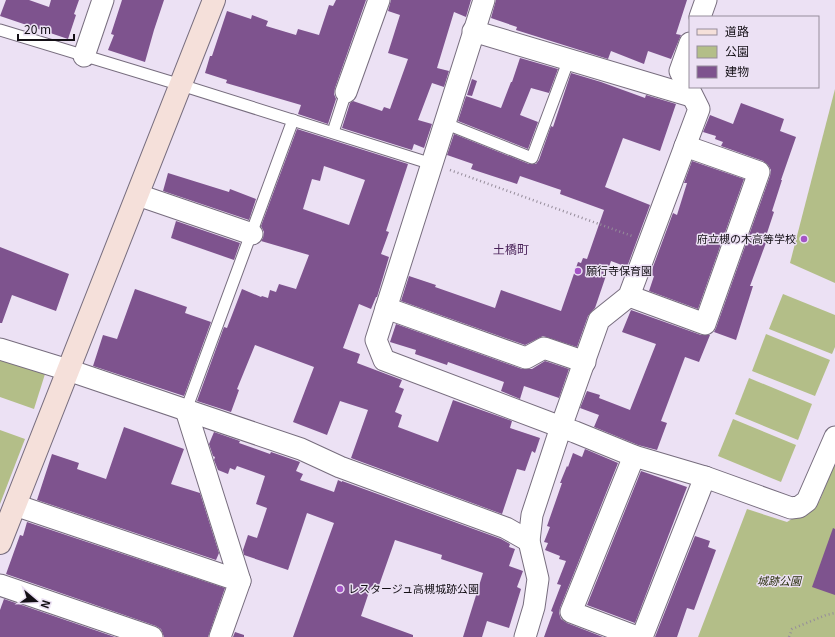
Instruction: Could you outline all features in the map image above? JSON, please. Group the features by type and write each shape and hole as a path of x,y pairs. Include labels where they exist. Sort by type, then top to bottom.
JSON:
{"street":[{"path":"84,56 104,0"},
{"path":"0,543 182,85 214,0"},
{"path":"346,92 379,0"},
{"path":"484,0 376,340 384,360 576,432 634,456 706,477 791,508 799,507 807,501 835,437"},
{"path":"700,16 706,0"},
{"path":"473,31 691,96"},
{"path":"525,637 534,607 538,579 529,541 532,515 561,427 599,320 629,296 699,109 691,96 680,71 689,46"},
{"path":"629,296 705,324 759,172 685,146"},
{"path":"138,195 252,234"},
{"path":"386,308 526,358 544,348 585,362"},
{"path":"0,349 68,370 302,449 340,467 506,528 529,541"},
{"path":"186,410 240,581 220,637"},
{"path":"634,456 571,612 637,637"},
{"path":"642,637 706,477"},
{"path":"15,505 240,581"},
{"path":"0,585 152,637"}],"lane":[{"path":"0,30 182,85 432,164"},
{"path":"444,123 532,158 569,59"},
{"path":"333,132 346,92"},
{"path":"186,410 293,120"}],"path":[{"path":"432,164 649,242"},
{"path":"789,637 792,629 835,613"}],"green space":[{"path":"835,89 835,283 790,263"},
{"path":"783,294 835,315 835,347 832,354 769,329"},
{"path":"766,334 830,360 815,396 752,371"},
{"path":"0,359 45,374 34,409 0,397"},
{"path":"749,378 812,404 798,440 735,414"},
{"path":"733,419 796,445 781,482 718,456"},
{"path":"0,430 25,439 0,504"},
{"name":"城跡公園","path":"835,463 835,637 698,637 747,509 787,522 819,502"}],"building":[{"path":"6,0 29,0 49,7 51,0 79,0 68,39 0,16"},
{"path":"122,0 164,0 145,62 108,50 114,35 111,34"},
{"path":"336,0 366,0 335,88 334,94 336,99 328,124 298,114 301,105 226,83 227,80 205,73 227,11 251,19 252,15 268,21 266,26 296,35 298,29 319,35 329,5 333,6"},
{"path":"391,0 471,0 466,17 454,12 437,68 449,71 444,87 432,83 418,120 432,124 424,148 414,144 412,150 342,128 350,103 353,101 382,111 384,107 390,109 408,59 388,53 400,15 388,11"},
{"path":"496,0 687,0 676,34 681,35 671,59 648,51 644,64 611,51 608,59 516,30 517,27 491,18"},
{"path":"520,58 558,69 549,93 531,88 520,115 538,122 528,149 458,121 466,96 501,108"},
{"path":"571,73 645,98 646,95 676,104 660,151 623,138 605,187 650,205 627,267 611,261 595,308 588,316 577,347 543,336 525,345 401,301 409,276 436,285 435,287 495,308 501,290 561,311 578,262 581,263 583,258 587,259 604,210 560,194 561,190 520,176 517,184 471,169 473,164 447,155 454,134 529,164 536,164 539,160 551,126 553,127"},
{"path":"472,79 477,81 472,96 467,95"},
{"path":"741,103 784,119 780,131 796,137 781,180 772,211 774,212 765,239 767,240 750,286 753,286 736,340 714,332 771,170 763,161 721,146 723,142 715,139 716,136 703,132 710,115 733,124"},
{"path":"297,129 408,164 386,231 389,232 381,254 389,257 377,297 371,309 359,304 343,348 360,354 357,363 402,380 399,387 404,389 395,412 402,415 398,427 438,442 453,400 512,421 510,428 540,438 535,453 532,451 525,471 517,469 502,514 351,458 368,410 340,401 327,435 293,422 314,367 255,345 237,389 239,390 231,412 197,401 224,327 227,328 242,289 261,297 268,298 270,290 276,292 279,284 296,289 309,255 261,241 264,232 261,226","holes":["324,166 365,180 349,225 303,209 312,179 320,181"]},
{"path":"692,161 744,179 698,309 649,291 654,276 650,275 673,213 677,215 687,183 684,183"},
{"path":"168,173 229,192 230,189 256,199 249,220 163,191"},
{"path":"176,221 240,243 234,260 171,238"},
{"path":"0,247 69,274 56,311 12,295 2,323 0,323"},
{"path":"135,289 187,307 185,313 211,322 184,396 93,366 103,335 117,339"},
{"path":"631,310 701,335 710,335 699,362 685,357 661,421 667,423 657,450 638,445 594,427 599,415 580,408 587,391 600,395 599,398 630,410 656,344 622,332"},
{"path":"396,324 522,369 532,369 545,361 569,369 559,398 524,386 520,399 501,391 504,382 448,362 447,365 415,354 416,350 390,342"},
{"path":"124,427 184,449 171,484 200,493 219,553 216,560 37,500 52,454 79,463 77,469 106,479"},
{"path":"214,432 270,454 271,452 300,462 296,471 303,474 300,480 334,492 338,480 342,481 501,539 510,544 509,547 515,549 509,566 523,571 517,587 521,589 509,628 487,621 482,637 463,637 483,573 441,559 442,555 395,540 377,591 370,589 361,616 413,635 413,637 293,637 334,523 307,513 288,570 244,555 243,550 248,535 257,538 267,508 256,504 265,476 237,466 235,470 230,468 228,474 218,470 214,460 215,457 213,456 209,444"},
{"path":"585,449 618,463 559,613 561,619 567,623 603,637 544,637 553,612 551,611 561,585 557,584 566,561 559,559 560,556 545,550 548,543 544,542 550,527 547,526 562,483 560,483 573,453 582,457"},
{"path":"641,471 687,487 635,623 587,605"},
{"path":"27,522 225,588 208,637 164,637 161,629 156,626 6,574 20,535 23,536"},
{"path":"833,528 835,529 835,595 812,587"},
{"path":"695,536 710,541 708,547 716,550 694,610 687,608 677,637 655,637"},
{"path":"4,599 115,637 0,637 0,610"},
{"path":"235,632 244,635 244,637 233,637"}],"place":[{"name":"府立槻の木高等学校","path":"804,239"},
{"name":"願行寺保育園","path":"578,271"},
{"name":"レスタージュ高槻城跡公園","path":"340,589"}],"district":[{"name":"土橋町","path":"511,250"}]}
